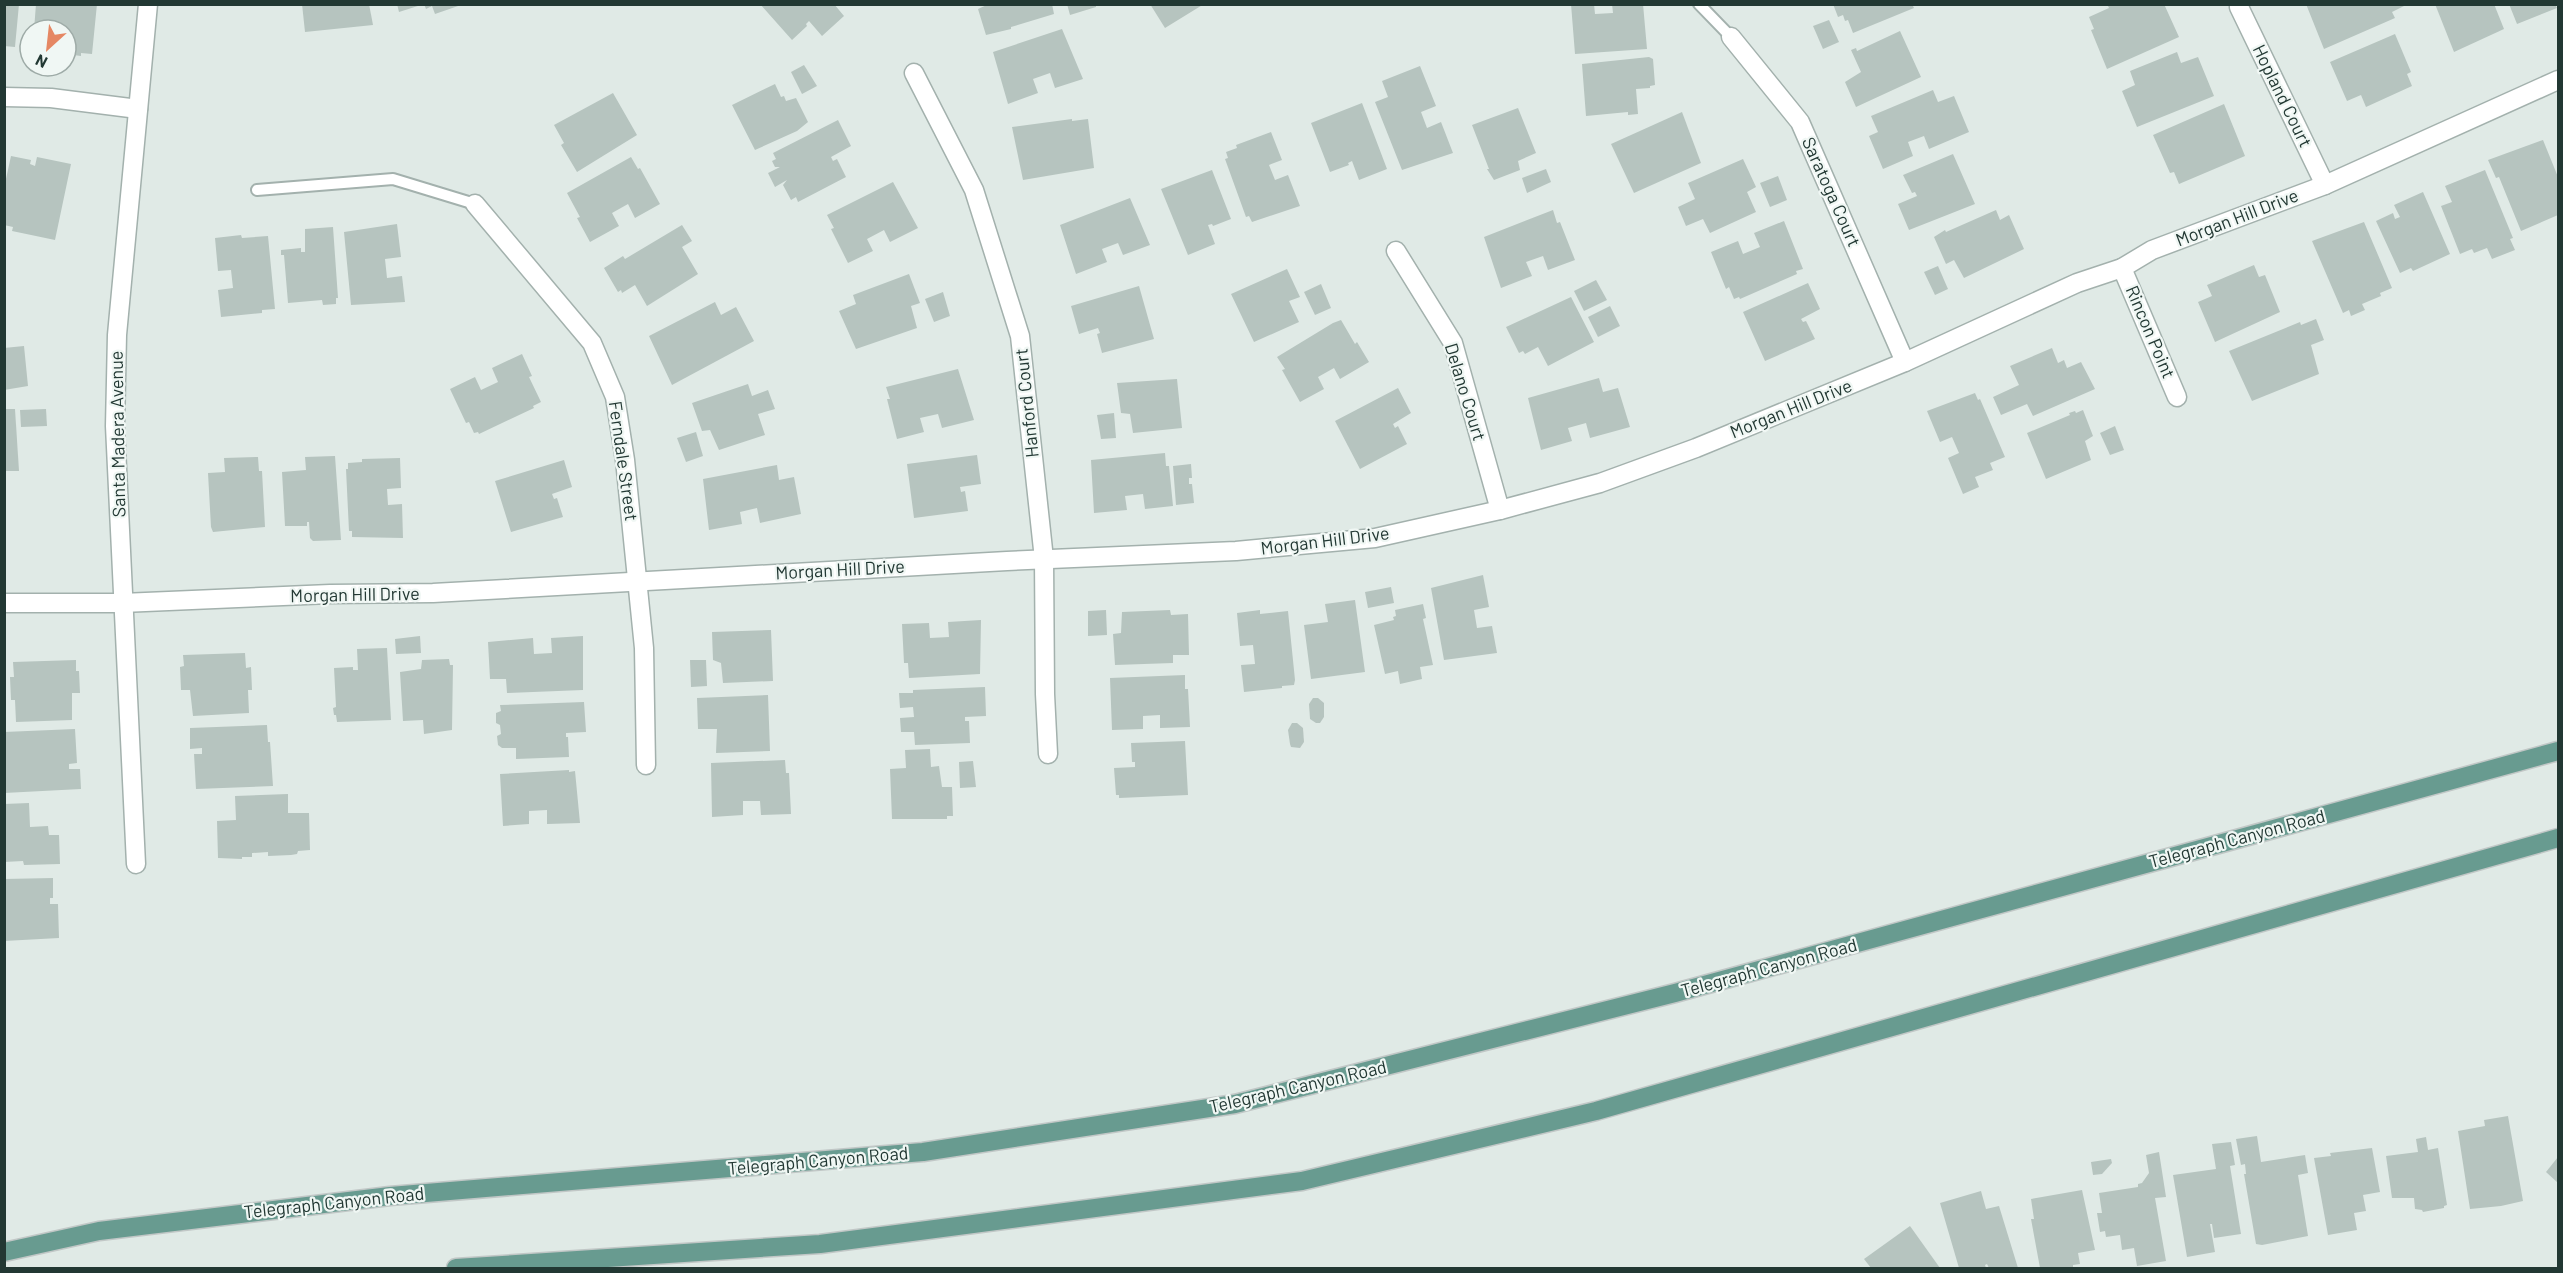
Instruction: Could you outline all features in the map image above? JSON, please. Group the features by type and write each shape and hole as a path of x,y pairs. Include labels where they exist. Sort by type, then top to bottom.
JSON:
{"main road":[{"name":"Telegraph Canyon Road","path":"4,1252 99,1231 378,1197 923,1152 1235,1104 1676,993 2559,751"},
{"path":"456,1269 820,1244 1302,1181 1596,1111 2559,838"}],"street":[{"name":"Santa Madera Avenue","path":"136,864 115,426 117,335 148,4"},
{"name":"Hopland Court","path":"2239,7 2325,185"},
{"name":"Saratoga Court","path":"1731,37 1800,122 1905,362"},
{"name":"Hanford Court","path":"914,73 974,190 1020,336 1044,559 1048,754"},
{"name":"Morgan Hill Drive","path":"4,603 122,603 330,594 433,593 1044,559 1236,551 1375,538 1500,510 1600,483 1696,448 1905,362 2077,284 2122,268 2152,250 2325,185 2559,80"},
{"path":"4,97 51,98 138,109"},
{"name":"Ferndale Street","path":"475,204 592,343 615,397 625,460 644,648 646,765"},
{"name":"Delano Court","path":"1396,251 1453,343 1500,510"},
{"name":"Rincon Point","path":"2122,268 2177,397"}],"lane":[{"path":"1699,4 1731,37"},
{"path":"257,190 393,179 475,204"}],"building":[{"path":"4,4 19,4 15,47 4,46"},
{"path":"36,4 97,4 92,54 81,53 81,56 78,56 78,18 35,18"},
{"path":"302,4 369,4 373,25 305,32"},
{"path":"397,4 421,4 421,5 399,12"},
{"path":"424,4 461,5 435,14 432,6 426,9"},
{"path":"760,4 834,4 844,16 822,36 809,21 807,26 792,40"},
{"path":"989,4 1052,4 1054,14 986,35 978,9"},
{"path":"1067,4 1096,4 1096,7 1070,15"},
{"path":"1150,4 1204,4 1165,28"},
{"path":"1571,4 1594,4 1595,14 1613,13 1612,4 1643,4 1647,49 1575,54"},
{"path":"1833,4 1912,4 1914,8 1853,33 1848,20 1845,21 1843,15 1838,17"},
{"path":"2111,4 2164,4 2179,37 2107,69 2091,30 2094,29 2089,17 2109,8"},
{"path":"2306,4 2408,4 2392,12 2395,18 2324,49"},
{"path":"2435,4 2494,4 2504,29 2454,52"},
{"path":"2509,4 2555,4 2557,8 2517,24"},
{"path":"1829,20 1839,42 1823,49 1813,26"},
{"path":"1062,29 1083,79 1055,88 1050,73 1033,79 1038,93 1008,104 993,52"},
{"path":"1900,31 1921,77 1856,107 1845,82 1861,72 1851,50 1856,48 1857,51"},
{"path":"2395,34 2411,72 2407,74 2412,86 2366,107 2361,95 2347,101 2330,62"},
{"path":"2177,52 2181,63 2198,57 2214,96 2137,127 2122,91 2135,85 2130,71"},
{"path":"1649,57 1653,59 1655,85 1650,88 1636,89 1638,114 1628,115 1628,112 1586,116 1582,64"},
{"path":"804,65 817,86 802,94 791,72"},
{"path":"1420,66 1436,106 1421,112 1427,128 1441,122 1453,153 1402,170 1375,102 1388,97 1382,81"},
{"path":"775,84 781,97 784,96 786,101 796,98 808,122 797,131 755,150 732,105"},
{"path":"1933,90 1938,102 1954,96 1969,132 1929,149 1924,136 1908,142 1913,156 1883,169 1869,136 1878,132 1871,116"},
{"path":"613,93 637,135 577,172 561,145 564,143 554,125"},
{"path":"1362,103 1387,169 1359,180 1352,161 1348,163 1349,165 1330,172 1311,123"},
{"path":"2224,104 2245,156 2179,184 2174,172 2170,173 2153,135"},
{"path":"1518,108 1536,153 1518,161 1520,170 1494,180 1487,169 1489,169 1472,125"},
{"path":"1682,112 1701,163 1634,193 1611,144"},
{"path":"1072,119 1072,121 1088,119 1094,168 1023,180 1012,127"},
{"path":"838,120 851,146 831,157 833,161 837,159 846,177 798,202 796,197 791,200 783,185 787,180 775,187 768,173 780,167 775,167 772,161 776,159 773,153"},
{"path":"1271,132 1282,160 1269,165 1275,180 1288,175 1300,206 1252,222 1249,216 1246,217 1225,159 1228,158 1226,152 1237,148 1236,145"},
{"path":"2543,140 2558,177 2558,215 2521,231 2499,177 2496,178 2488,160"},
{"path":"1953,154 1975,204 1909,230 1898,204 1917,196 1915,192 1912,193 1903,175"},
{"path":"11,156 31,160 30,164 35,166 37,157 71,164 55,240 12,231 13,227 4,225 4,188"},
{"path":"631,157 638,169 640,168 660,204 635,218 628,204 612,213 619,226 590,242 567,193"},
{"path":"1743,159 1756,187 1747,192 1756,212 1710,233 1703,219 1686,226 1678,207 1695,199 1688,183"},
{"path":"1546,169 1551,182 1527,193 1522,178"},
{"path":"1212,170 1231,219 1213,226 1208,225 1215,244 1188,255 1161,189"},
{"path":"2485,170 2513,238 2510,239 2515,250 2492,259 2487,248 2474,253 2472,249 2460,254 2441,206 2452,202 2445,186"},
{"path":"1778,176 1787,200 1770,207 1760,183"},
{"path":"893,182 918,228 890,242 884,230 867,239 873,251 848,263 831,229 834,228 827,215"},
{"path":"2423,192 2450,254 2413,271 2411,268 2400,273 2376,221 2393,213 2395,219 2400,217 2394,205"},
{"path":"1130,198 1150,245 1123,255 1118,243 1102,249 1107,262 1076,274 1060,225"},
{"path":"1553,210 1575,260 1548,270 1543,256 1526,262 1532,276 1501,288 1484,237"},
{"path":"1996,210 2000,220 2009,215 2024,249 1964,278 1954,260 1946,264 1934,237 1945,230 1946,232"},
{"path":"1784,221 1803,269 1796,271 1797,274 1740,299 1739,297 1734,299 1729,287 1726,289 1711,252 1738,241 1743,254 1760,247 1754,233"},
{"path":"2364,222 2392,288 2380,293 2381,296 2362,304 2365,310 2351,316 2349,310 2343,313 2312,241"},
{"path":"397,224 401,257 385,259 387,278 402,276 405,302 351,305 344,232"},
{"path":"682,225 692,241 682,247 698,274 647,306 635,285 622,293 621,290 618,292 604,268 623,256 625,259"},
{"path":"333,227 338,298 336,298 336,304 323,305 322,300 288,303 284,255 281,255 281,250 301,248 301,252 305,252 305,229"},
{"path":"241,235 242,238 268,236 275,309 262,310 262,313 221,317 218,290 233,288 231,270 218,271 215,238"},
{"path":"2254,265 2259,277 2265,275 2280,312 2215,342 2198,302 2212,296 2207,285"},
{"path":"1938,266 1948,289 1935,295 1924,272"},
{"path":"1287,269 1300,297 1289,301 1299,322 1254,342 1231,294"},
{"path":"909,274 920,303 911,306 917,328 856,349 839,311 856,304 853,295"},
{"path":"1596,280 1607,300 1584,311 1574,291"},
{"path":"1808,283 1820,309 1801,319 1803,322 1806,321 1815,339 1765,361 1743,312"},
{"path":"1321,284 1331,308 1315,315 1304,292"},
{"path":"1139,286 1154,339 1102,353 1097,334 1100,333 1098,328 1079,334 1071,306"},
{"path":"943,292 950,316 934,322 925,299"},
{"path":"1571,297 1594,342 1548,366 1538,347 1525,354 1523,351 1519,353 1506,327"},
{"path":"715,302 721,315 736,307 754,341 672,385 649,336"},
{"path":"1610,306 1620,326 1598,337 1588,317"},
{"path":"2316,319 2324,340 2311,345 2319,374 2252,401 2229,351 2300,322 2301,325"},
{"path":"1341,320 1369,362 1340,379 1334,368 1318,377 1324,389 1300,402 1277,357"},
{"path":"24,346 28,386 4,390 4,348"},
{"path":"2052,348 2058,363 2064,360 2067,368 2081,362 2095,389 2033,416 2027,404 2001,415 1993,397 2019,385 2010,366"},
{"path":"522,354 532,376 529,377 541,402 533,406 534,408 479,434 474,433 469,422 466,423 450,389 475,377 481,390 498,382 492,368"},
{"path":"958,369 974,420 942,428 938,414 920,418 924,432 897,439 886,387"},
{"path":"1599,378 1603,392 1618,388 1630,427 1590,438 1586,423 1568,428 1572,441 1541,450 1528,398"},
{"path":"1177,379 1182,428 1133,433 1130,414 1121,413 1117,383"},
{"path":"748,384 752,396 768,390 775,409 758,414 765,435 719,450 710,430 702,431 692,403"},
{"path":"1398,388 1411,413 1393,424 1395,428 1398,426 1407,444 1360,469 1335,421"},
{"path":"1975,393 1978,400 1980,399 2005,457 1990,463 1993,470 1975,477 1979,487 1963,494 1948,458 1959,453 1952,437 1940,442 1927,411"},
{"path":"4,409 15,409 19,471 4,471"},
{"path":"46,409 47,426 21,427 20,410"},
{"path":"2083,410 2093,436 2085,441 2091,460 2046,479 2027,433 2070,415 2069,413"},
{"path":"1114,413 1116,438 1101,439 1097,415"},
{"path":"2115,426 2124,450 2110,455 2100,433"},
{"path":"696,432 703,456 686,462 677,438"},
{"path":"1165,453 1166,466 1169,466 1173,506 1145,509 1143,494 1125,496 1127,510 1094,513 1091,460"},
{"path":"977,455 981,484 960,487 961,492 965,491 968,511 914,518 907,464"},
{"path":"335,456 341,540 313,541 310,538 309,522 307,526 285,526 282,472 306,470 305,457"},
{"path":"258,457 259,471 262,471 265,527 213,532 208,473 225,472 224,458"},
{"path":"400,458 401,488 387,489 388,505 402,504 403,538 352,537 352,531 349,531 346,469 348,469 348,463 362,462 362,459"},
{"path":"564,460 572,487 552,494 554,499 557,498 563,517 511,532 495,481"},
{"path":"1191,464 1192,478 1189,478 1189,484 1192,484 1194,503 1176,505 1173,466"},
{"path":"777,465 779,480 794,477 801,514 760,523 757,508 740,512 742,524 709,530 703,479"},
{"path":"1483,575 1489,607 1474,610 1477,628 1492,626 1497,653 1444,660 1431,588"},
{"path":"1391,587 1394,603 1368,608 1365,592"},
{"path":"1355,600 1365,672 1311,679 1304,625 1328,622 1325,604"},
{"path":"1423,604 1426,618 1423,619 1433,665 1420,667 1422,679 1400,684 1398,671 1385,674 1374,625 1394,620 1395,610"},
{"path":"1106,610 1107,635 1088,636 1088,611"},
{"path":"1170,610 1171,615 1188,614 1189,655 1173,655 1173,663 1115,665 1113,634 1121,633 1122,612"},
{"path":"1260,610 1260,614 1288,611 1295,680 1294,685 1282,686 1282,688 1244,692 1241,665 1255,664 1253,645 1240,646 1237,613"},
{"path":"981,620 980,674 909,678 908,663 904,663 902,624 929,623 930,638 949,637 948,622"},
{"path":"771,630 773,681 723,683 721,663 713,660 712,632"},
{"path":"420,636 421,653 396,654 395,639"},
{"path":"583,636 583,690 507,693 506,679 490,679 488,642 533,638 534,654 552,653 551,638"},
{"path":"387,648 391,720 337,722 333,708 336,707 334,668 353,667 353,670 358,670 357,649"},
{"path":"245,653 246,668 251,667 252,690 248,690 249,713 193,716 190,690 181,690 180,667 184,666 183,655"},
{"path":"449,659 450,665 453,665 452,730 424,734 423,720 403,721 400,672 421,669 422,660"},
{"path":"76,660 80,693 72,693 72,720 16,722 15,700 11,700 10,677 14,677 13,662"},
{"path":"690,660 706,660 707,686 691,687"},
{"path":"1185,675 1190,727 1160,728 1160,715 1143,716 1143,729 1112,730 1110,678"},
{"path":"985,687 986,716 965,717 965,721 969,721 970,743 915,745 914,732 901,732 900,718 914,717 913,707 900,708 899,693 913,693 913,690"},
{"path":"768,695 770,751 716,753 717,729 698,729 697,698"},
{"path":"1313,698 1318,698 1324,703 1324,717 1320,723 1310,719 1309,704"},
{"path":"584,702 586,732 566,733 569,757 516,759 516,748 502,748 498,745 497,736 501,734 500,725 496,723 496,713 501,711 500,705"},
{"path":"1292,723 1297,723 1303,728 1304,742 1300,748 1291,747 1290,744 1288,730"},
{"path":"267,725 273,786 196,789 194,754 202,754 202,748 190,749 190,728"},
{"path":"75,729 77,763 69,764 69,769 80,769 81,789 4,793 4,732"},
{"path":"1185,741 1188,795 1119,798 1119,795 1116,795 1114,768 1135,767 1135,762 1132,762 1131,743"},
{"path":"930,749 931,767 939,766 942,787 952,787 953,816 947,816 947,819 892,819 890,769 906,768 905,750"},
{"path":"785,760 786,773 789,773 791,814 761,815 760,801 743,801 743,815 712,817 711,763"},
{"path":"973,761 976,787 960,788 959,762"},
{"path":"569,770 569,772 575,771 580,823 547,824 547,810 529,811 529,824 503,826 500,774"},
{"path":"288,794 288,813 309,813 310,850 298,851 297,854 291,855 268,856 268,852 252,853 252,857 242,857 242,859 218,858 217,821 236,820 235,796"},
{"path":"29,803 30,827 48,826 49,835 59,835 60,864 24,865 23,861 4,862 4,804"},
{"path":"53,878 53,898 50,898 50,904 58,904 59,938 4,941 4,879"},
{"path":"2508,1116 2523,1201 2470,1209 2458,1131 2485,1126 2484,1120"},
{"path":"2257,1136 2261,1162 2305,1155 2308,1173 2298,1175 2308,1236 2262,1245 2256,1244 2244,1174 2246,1174 2245,1164 2241,1165 2236,1139"},
{"path":"2426,1137 2428,1150 2438,1148 2447,1205 2444,1208 2423,1212 2415,1209 2414,1198 2392,1198 2386,1156 2418,1152 2416,1139"},
{"path":"2231,1142 2235,1165 2230,1166 2241,1234 2214,1238 2212,1224 2210,1224 2215,1252 2187,1257 2173,1175 2216,1169 2212,1144"},
{"path":"2372,1148 2380,1192 2363,1195 2366,1211 2354,1213 2357,1230 2328,1235 2314,1158 2331,1156 2330,1153"},
{"path":"2159,1152 2166,1197 2155,1198 2166,1261 2137,1266 2134,1248 2122,1250 2120,1235 2106,1237 2105,1231 2100,1232 2097,1213 2102,1213 2099,1193 2138,1187 2138,1184 2142,1183 2149,1173 2146,1155"},
{"path":"2558,1157 2558,1183 2546,1172"},
{"path":"2111,1159 2112,1163 2102,1174 2093,1175 2091,1162"},
{"path":"2082,1190 2095,1250 2078,1253 2080,1264 2073,1265 2073,1268 2040,1268 2031,1219 2034,1219 2031,1199"},
{"path":"1981,1191 1986,1209 1999,1206 2018,1268 1989,1268 1987,1264 1986,1268 1959,1268 1940,1203"},
{"path":"1910,1226 1940,1268 1871,1268 1864,1259"}]}
